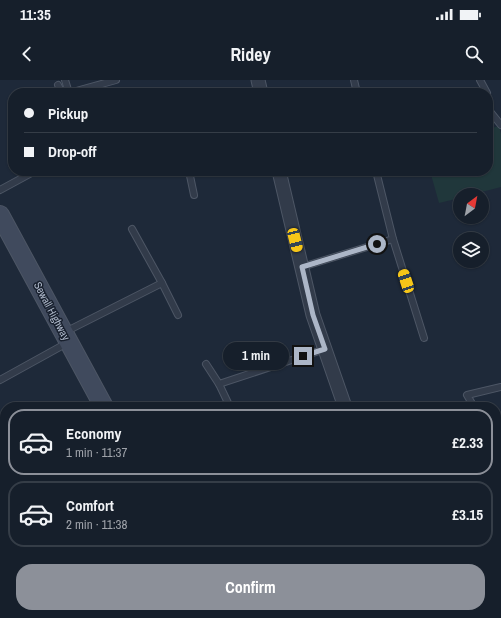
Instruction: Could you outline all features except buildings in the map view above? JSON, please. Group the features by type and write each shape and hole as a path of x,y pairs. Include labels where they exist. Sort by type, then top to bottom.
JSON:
{"street":[{"path":"280,176 313,315 343,402"},
{"name":"Sewall Highway","path":"0,215 101,402"}],"lane":[{"path":"87,88 116,80"},
{"path":"493,115 501,124"},
{"path":"0,190 26,176"},
{"path":"189,176 194,195"},
{"path":"377,176 392,239 424,338"},
{"path":"132,229 178,315"},
{"path":"302,267 392,239"},
{"path":"0,380 66,337 162,283"},
{"path":"219,384 325,349"},
{"path":"206,364 219,384 228,402"},
{"path":"471,402 467,395 501,387"}],"green space":[{"path":"499,126 501,134 501,187 489,190 489,188 453,188 453,200 439,203 431,176 493,176 493,128"}],"route":[{"path":"303,356 325,349 313,315 302,267 377,244"}]}
